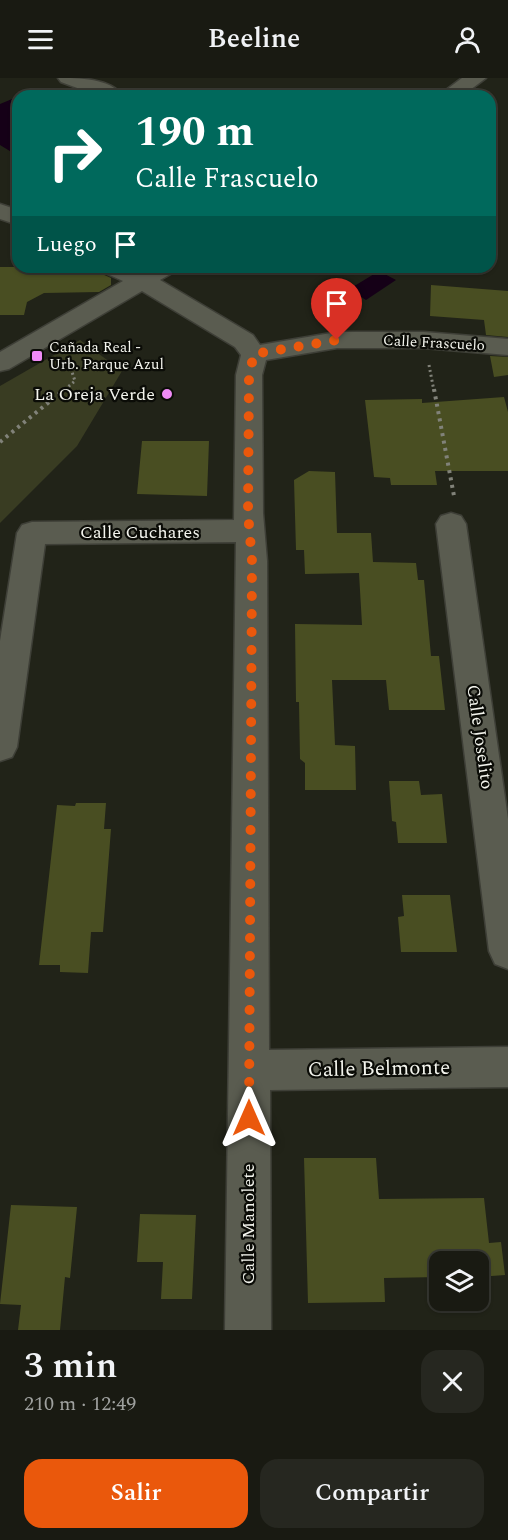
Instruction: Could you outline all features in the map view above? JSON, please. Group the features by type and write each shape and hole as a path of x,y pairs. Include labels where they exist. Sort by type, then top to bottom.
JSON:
{"street":[{"path":"68,78 105,90"},
{"path":"457,90 476,78"},
{"path":"126,273 142,280 243,341 254,354"},
{"path":"0,363 154,273"},
{"name":"Calle Frascuelo","path":"254,354 337,340 424,340 508,347"},
{"name":"Calle Manolete","path":"248,1330 252,561 248,531 249,375 254,354"},
{"name":"Calle Joselito","path":"451,524 508,951"},
{"name":"Calle Cuchares","path":"0,747 32,532 248,531"},
{"name":"Calle Belmonte","path":"249,1070 508,1067"}],"path":[{"path":"424,340 455,500 451,524"},
{"path":"0,442 75,381 70,366 55,354"}],"green space":[{"path":"80,340 122,371 77,446 0,523 0,386"}],"shaded area":[{"path":"12,99 12,152 0,145 0,104"},
{"path":"376,273 383,273 396,280 366,300 347,288 349,285 356,285"}],"building":[{"path":"0,267 12,267 12,273 101,273 111,278 111,285 99,292 44,293 27,302 24,315 0,315"},
{"path":"431,285 508,291 508,337 486,335 484,320 430,316"},
{"path":"490,356 508,357 508,375 494,377"},
{"path":"504,397 508,412 508,471 435,471 437,485 391,485 390,478 374,477 365,400 422,399 422,403"},
{"path":"142,441 209,441 207,496 137,494"},
{"path":"309,471 335,472 337,533 371,533 373,562 416,563 418,580 424,580 431,656 439,656 445,710 389,710 386,680 332,680 335,745 355,746 356,790 305,790 305,763 300,759 299,702 296,702 295,624 362,625 359,573 305,574 304,550 296,550 294,480"},
{"path":"389,781 419,781 421,795 442,794 447,843 398,843 396,822 392,821"},
{"path":"76,803 106,803 104,829 111,829 103,932 91,932 88,973 60,972 60,965 39,965 57,805 75,806"},
{"path":"402,895 450,895 457,952 401,952 398,917 404,916"},
{"path":"304,1158 376,1158 379,1199 484,1198 489,1243 501,1242 505,1275 489,1276 489,1251 429,1251 429,1277 384,1278 385,1302 308,1303"},
{"path":"11,1205 77,1207 70,1278 65,1277 60,1330 18,1330 21,1305 0,1304"},
{"path":"140,1214 196,1215 192,1299 161,1299 163,1262 137,1262"}],"place":[{"name":"Cañada Real - Urb. Parque Azul","path":"37,356"},
{"name":"La Oreja Verde","path":"167,394"}],"route":[{"path":"249,1118 252,561 248,531 249,375 254,354 337,340"}]}
